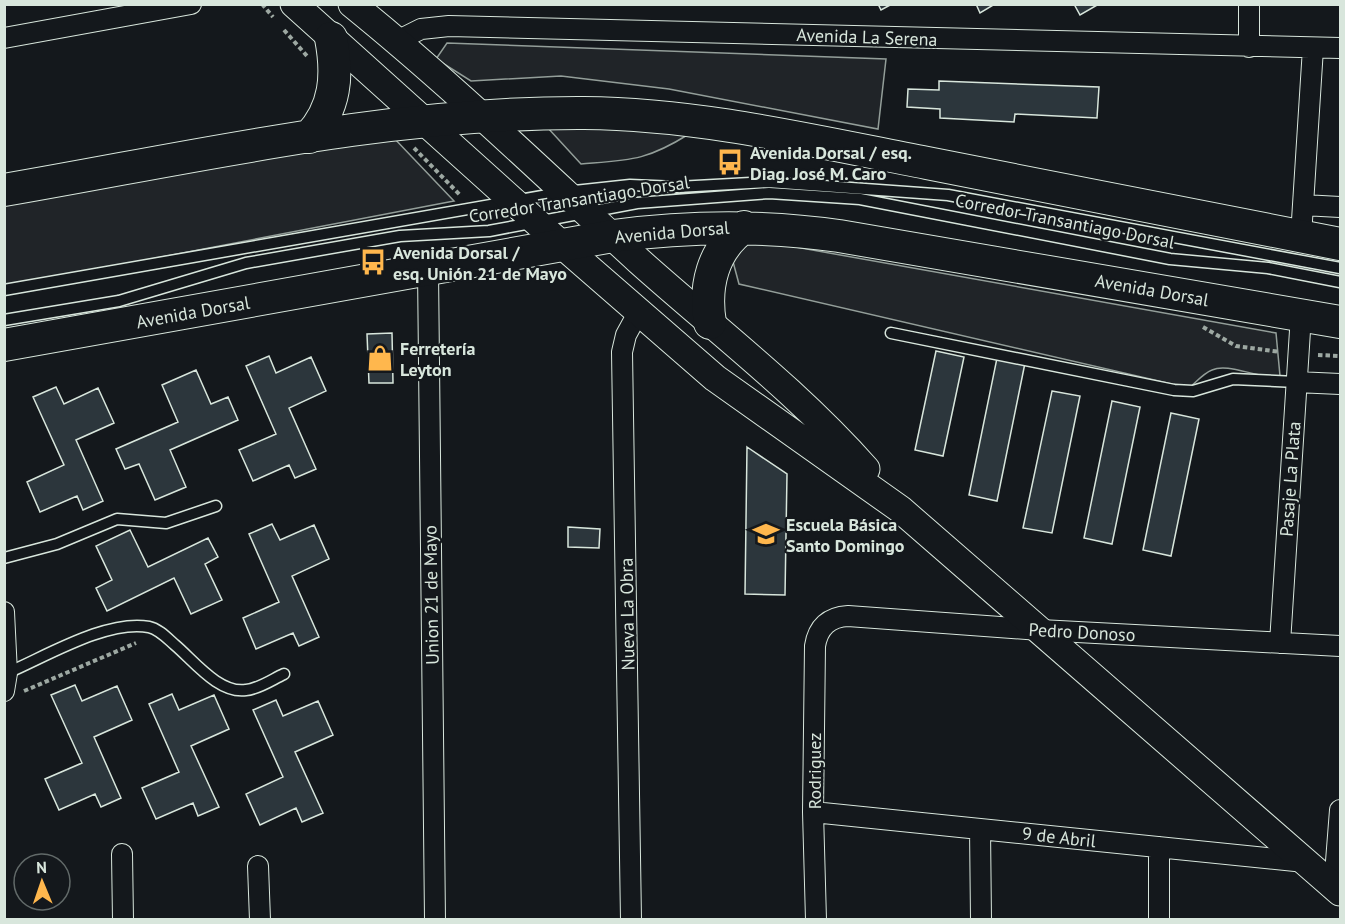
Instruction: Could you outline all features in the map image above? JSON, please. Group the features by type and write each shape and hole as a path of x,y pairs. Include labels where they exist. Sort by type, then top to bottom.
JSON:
{"main road":[{"path":"294,4 638,313 731,392 834,460 900,509 1337,890"},
{"path":"352,4 484,117 829,430 900,509"},
{"path":"309,136 325,114 334,88 335,59 331,38"},
{"path":"4,190 309,136 423,121 545,114 640,116 747,128 1302,221 1341,244"},
{"path":"711,323 707,301 711,274 726,244 744,227"},
{"name":"Avenida Dorsal","path":"4,345 613,236 676,229 744,227 839,236 1341,322"}],"street":[{"path":"4,38 192,4"},
{"path":"1249,4 1249,47"},
{"name":"Avenida La Serena","path":"397,41 421,29 449,26 1341,48"},
{"path":"1313,48 1302,221 1341,207"},
{"name":"Union 21 de Mayo","path":"428,270 435,920"},
{"name":"Nueva La Obra","path":"631,920 622,352 626,335 638,313"},
{"name":"Pasaje La Plata","path":"1280,643 1301,315"},
{"path":"1296,382 1341,384"},
{"path":"4,612 9,687"},
{"name":"Pedro Donoso","path":"825,624 832,619 848,616 1040,630 1341,646"},
{"name":"Rodriguez","path":"816,920 813,812 815,646 816,638 825,624"},
{"path":"1337,890 1341,810"},
{"name":"9 de Abril","path":"813,812 1305,862"},
{"path":"980,829 981,920"},
{"path":"1159,847 1159,920"},
{"path":"122,854 123,920"},
{"path":"258,866 260,920"}],"lane":[{"name":"Corredor Transantiago Dorsal","path":"4,290 565,192 630,185 676,187 768,182 948,195 1341,268"},
{"name":"Corredor Transantiago Dorsal","path":"4,320 119,301 246,263 400,236 475,233 585,211 688,198 769,193 860,199 1170,259 1258,266 1341,282"},
{"path":"891,333 1174,390 1193,391 1233,379 1296,382"},
{"path":"4,558 57,544 117,519 166,523 216,507"},
{"path":"9,687 108,629 131,626 151,627 161,633 224,686 248,690 284,674"}],"path":[{"path":"9,687 161,633"}],"shaded area":[{"path":"447,43 886,59 878,129 669,89 561,76 471,81 436,59"},
{"path":"615,126 689,134 661,150 637,158 581,164 547,127"},
{"path":"392,136 454,201 5,287 5,204"},
{"path":"751,239 1276,333 1280,376 1263,376 1235,369 1219,368 1206,373 1189,388 739,284 732,258"}],"building":[{"path":"878,4 892,4 881,10"},
{"path":"976,4 995,4 980,13"},
{"path":"1074,4 1099,4 1080,15"},
{"path":"939,81 1099,87 1097,118 1015,114 1014,122 940,118 940,109 907,107 908,89 939,90"},
{"name":"Ferretería Leyton","path":"392,333 393,383 369,383 367,334"},
{"path":"936,351 964,357 943,456 915,450"},
{"path":"269,356 276,373 311,357 326,391 289,408 316,469 295,478 289,465 253,481 239,450 276,434 246,366"},
{"path":"997,358 1025,363 997,501 969,495"},
{"path":"196,370 211,404 228,397 238,420 170,450 186,487 155,500 139,464 125,469 116,449 178,422 162,385"},
{"path":"56,387 64,404 98,388 114,423 76,440 103,501 83,510 77,496 40,512 27,482 64,465 33,397"},
{"path":"1052,391 1080,396 1052,533 1023,528"},
{"path":"1112,401 1140,407 1112,544 1084,538"},
{"path":"1171,413 1199,419 1171,556 1143,550"},
{"name":"Escuela Básica Santo Domingo","path":"747,447 787,474 785,595 745,594"},
{"path":"272,524 280,540 314,525 329,559 292,576 319,637 299,646 293,633 256,649 243,618 279,602 249,534"},
{"path":"568,527 600,529 599,548 568,547"},
{"path":"130,530 148,567 208,538 218,557 205,564 222,600 191,614 174,578 107,611 96,588 112,580 96,546"},
{"path":"75,685 82,701 117,686 132,720 94,737 121,798 101,807 95,794 59,810 45,779 82,763 51,695"},
{"path":"172,694 179,710 214,695 229,729 191,746 219,807 198,816 193,803 156,819 142,788 179,772 149,704"},
{"path":"276,700 283,716 318,701 333,735 295,752 323,813 302,822 296,808 260,825 246,794 283,777 253,710"}],"place":[{"name":"Avenida Dorsal / esq. Diag. José M. Caro","path":"730,162"},
{"name":"Avenida Dorsal / esq. Unión 21 de Mayo","path":"373,262"},
{"name":"Ferretería Leyton","path":"380,358"},
{"name":"Escuela Básica Santo Domingo","path":"766,534"}]}
